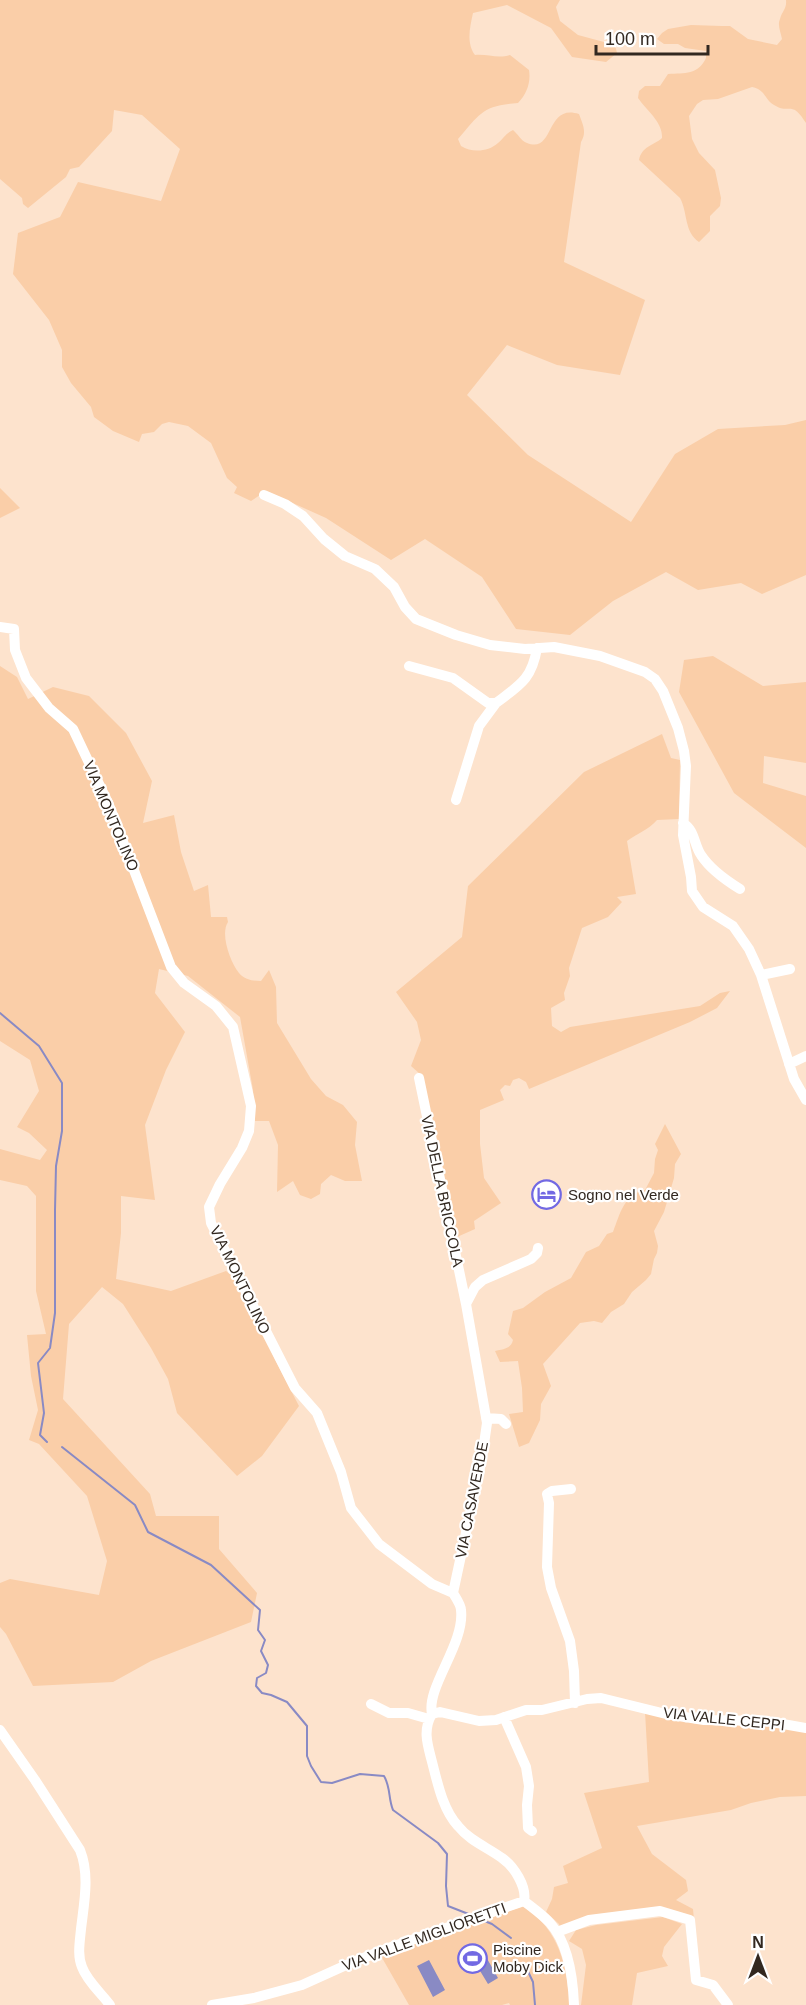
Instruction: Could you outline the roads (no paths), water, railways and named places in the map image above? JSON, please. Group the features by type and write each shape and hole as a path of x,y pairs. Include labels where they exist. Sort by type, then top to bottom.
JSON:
{"street":[{"path":"264,495 285,504 303,516 324,539 345,556 375,568 394,587 405,607 416,618 456,635 490,645 525,649 554,647 600,656 645,672 655,679 667,700 684,751 686,766 683,835 692,891 703,907 733,926 749,949 761,975 794,1079 806,1100"},
{"name":"VIA MONTOLINO","path":"0,627 14,629 15,650 26,678 49,708 73,729 109,805 171,968 184,983 216,1006 233,1027 251,1106 249,1131 242,1149 220,1184 210,1207 211,1223 295,1388 317,1413 341,1472 351,1508 379,1544 432,1584 453,1593"},
{"path":"456,800 479,726 496,703 530,674 537,648"},
{"path":"409,666 453,678 488,703 496,703"},
{"path":"683,822 689,827 700,855 740,890"},
{"path":"761,975 790,969"},
{"path":"789,1064 806,1056"},
{"name":"VIA DELLA BRICCOLA","path":"419,1078 466,1304"},
{"path":"466,1304 475,1287 483,1280 531,1259 537,1253 538,1248"},
{"name":"VIA CASAVERDE","path":"430,1717 431,1700 458,1635 461,1609 453,1593 482,1458 487,1423 466,1304"},
{"path":"486,1418 501,1419 506,1424"},
{"path":"571,1489 552,1491 547,1494 549,1503 547,1567 554,1596 570,1641 575,1703"},
{"name":"VIA VALLE CEPPI","path":"370,1704 389,1713 408,1713 430,1717 440,1712 479,1721 496,1720 526,1710 542,1710 587,1699 601,1698 666,1714 704,1720 766,1721 806,1728"},
{"name":"VIA VALLE MIGLIORETTI","path":"212,2005 254,1998 302,1984 352,1962 524,1901 526,1894 523,1886 504,1859 474,1842 457,1826 449,1814 427,1742 427,1723 430,1717"},
{"path":"504,1717 526,1767 529,1786 528,1828 532,1831"},
{"path":"0,1730 41,1789 80,1850 85,1862 86,1893 79,1944 81,1966 110,2005"},
{"path":"524,1901 549,1922 557,1932 570,1967 574,2005"},
{"path":"557,1932 589,1920 660,1911 690,1920 696,1980 713,1985 728,2005"}],"water":[{"path":"485,1955 498,1978 488,1984 474,1961"},
{"path":"429,1960 445,1990 433,1997 417,1966"}],"waterway":[{"path":"0,1013 39,1046 62,1083 62,1131 56,1166 55,1313 50,1348 38,1363 44,1413 40,1435 47,1442"},
{"path":"62,1447 135,1505 148,1532 211,1565 260,1610 258,1630 265,1640 261,1651 268,1665 266,1673 257,1678 256,1686 262,1693 287,1702 307,1726 307,1756 321,1782 332,1783 360,1774 384,1776 393,1810 438,1843 447,1854 448,1906 471,1915"},
{"path":"482,1920 492,1924 511,1938"},
{"path":"524,1963 533,1982 535,2005"}],"place":[{"name":"Sogno nel Verde","path":"547,1195"},
{"name":"Piscine Moby Dick","path":"472,1959"}]}
